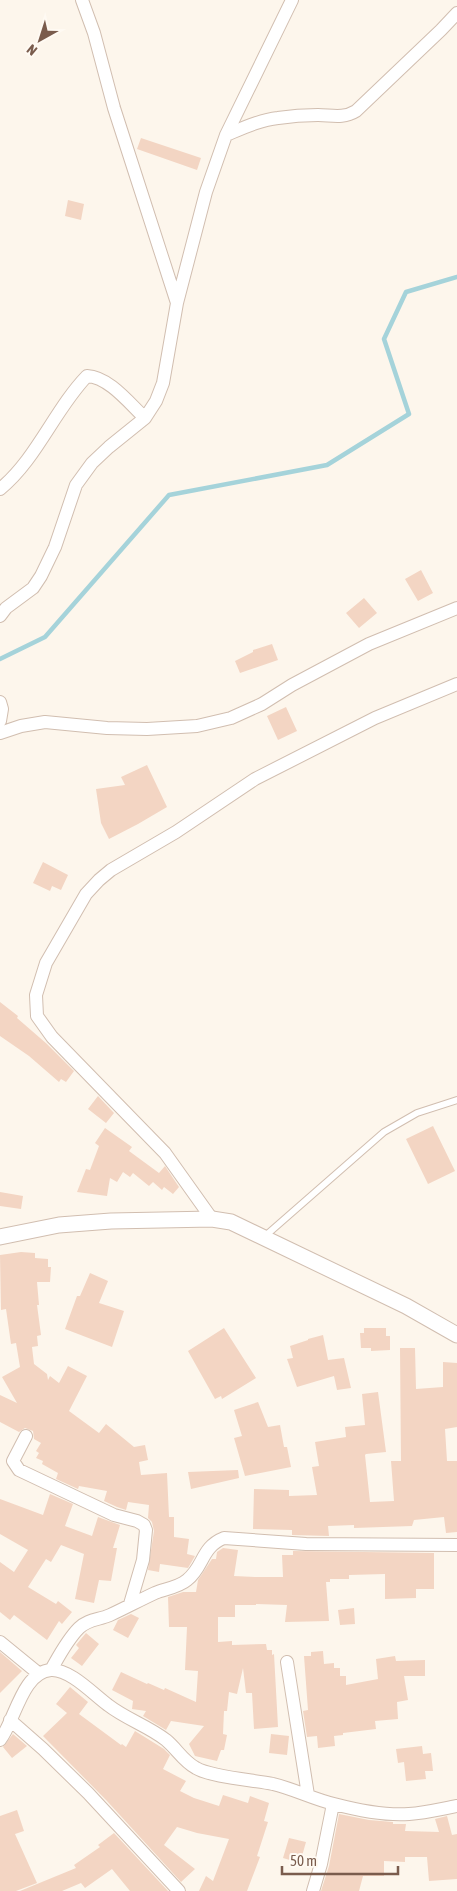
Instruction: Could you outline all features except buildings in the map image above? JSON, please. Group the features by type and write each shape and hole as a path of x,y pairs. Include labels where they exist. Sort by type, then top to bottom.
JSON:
{"street":[{"path":"82,0 94,33 114,108 177,303"},
{"path":"0,616 6,608 33,588 42,576 55,546 76,485 92,464 109,447 145,418 156,401 163,383 177,303 206,192 226,135 292,0"},
{"path":"226,135 252,124 276,118 299,116 342,117 356,112 457,13"},
{"path":"0,489 24,462 46,433 76,387 87,376 96,377 111,387 145,418"},
{"path":"0,734 21,726 45,722 107,728 147,728 197,726 231,718 262,704 292,685 369,644 457,608"},
{"path":"212,1219 165,1153 52,1037 37,1016 36,995 46,963 86,894 111,870 176,832 255,778 375,718 457,684"},
{"path":"0,702 2,709 0,721"},
{"path":"0,1237 59,1226 111,1220 212,1219 231,1222 406,1306 457,1335"},
{"path":"26,1436 13,1461 15,1467 114,1515 137,1521 144,1525 146,1530 143,1560 130,1604"},
{"path":"51,1670 79,1628 90,1620 109,1616 130,1604 186,1582 194,1574 208,1548 224,1538 306,1544 457,1545"},
{"path":"0,1642 38,1673"},
{"path":"287,1662 308,1795"},
{"path":"0,1740 6,1732 21,1697 38,1673 51,1670 62,1672 80,1683 110,1707 155,1732 177,1751 184,1761 197,1770 275,1784 333,1804 384,1814 408,1814 457,1806"},
{"path":"10,1720 88,1793 179,1891"},
{"path":"313,1891 321,1864 333,1804"}],"lane":[{"path":"263,1238 384,1132 417,1113 457,1100"}],"waterway":[{"path":"0,659 45,637 169,495 327,465 409,414 384,339 406,292 457,277"}]}
